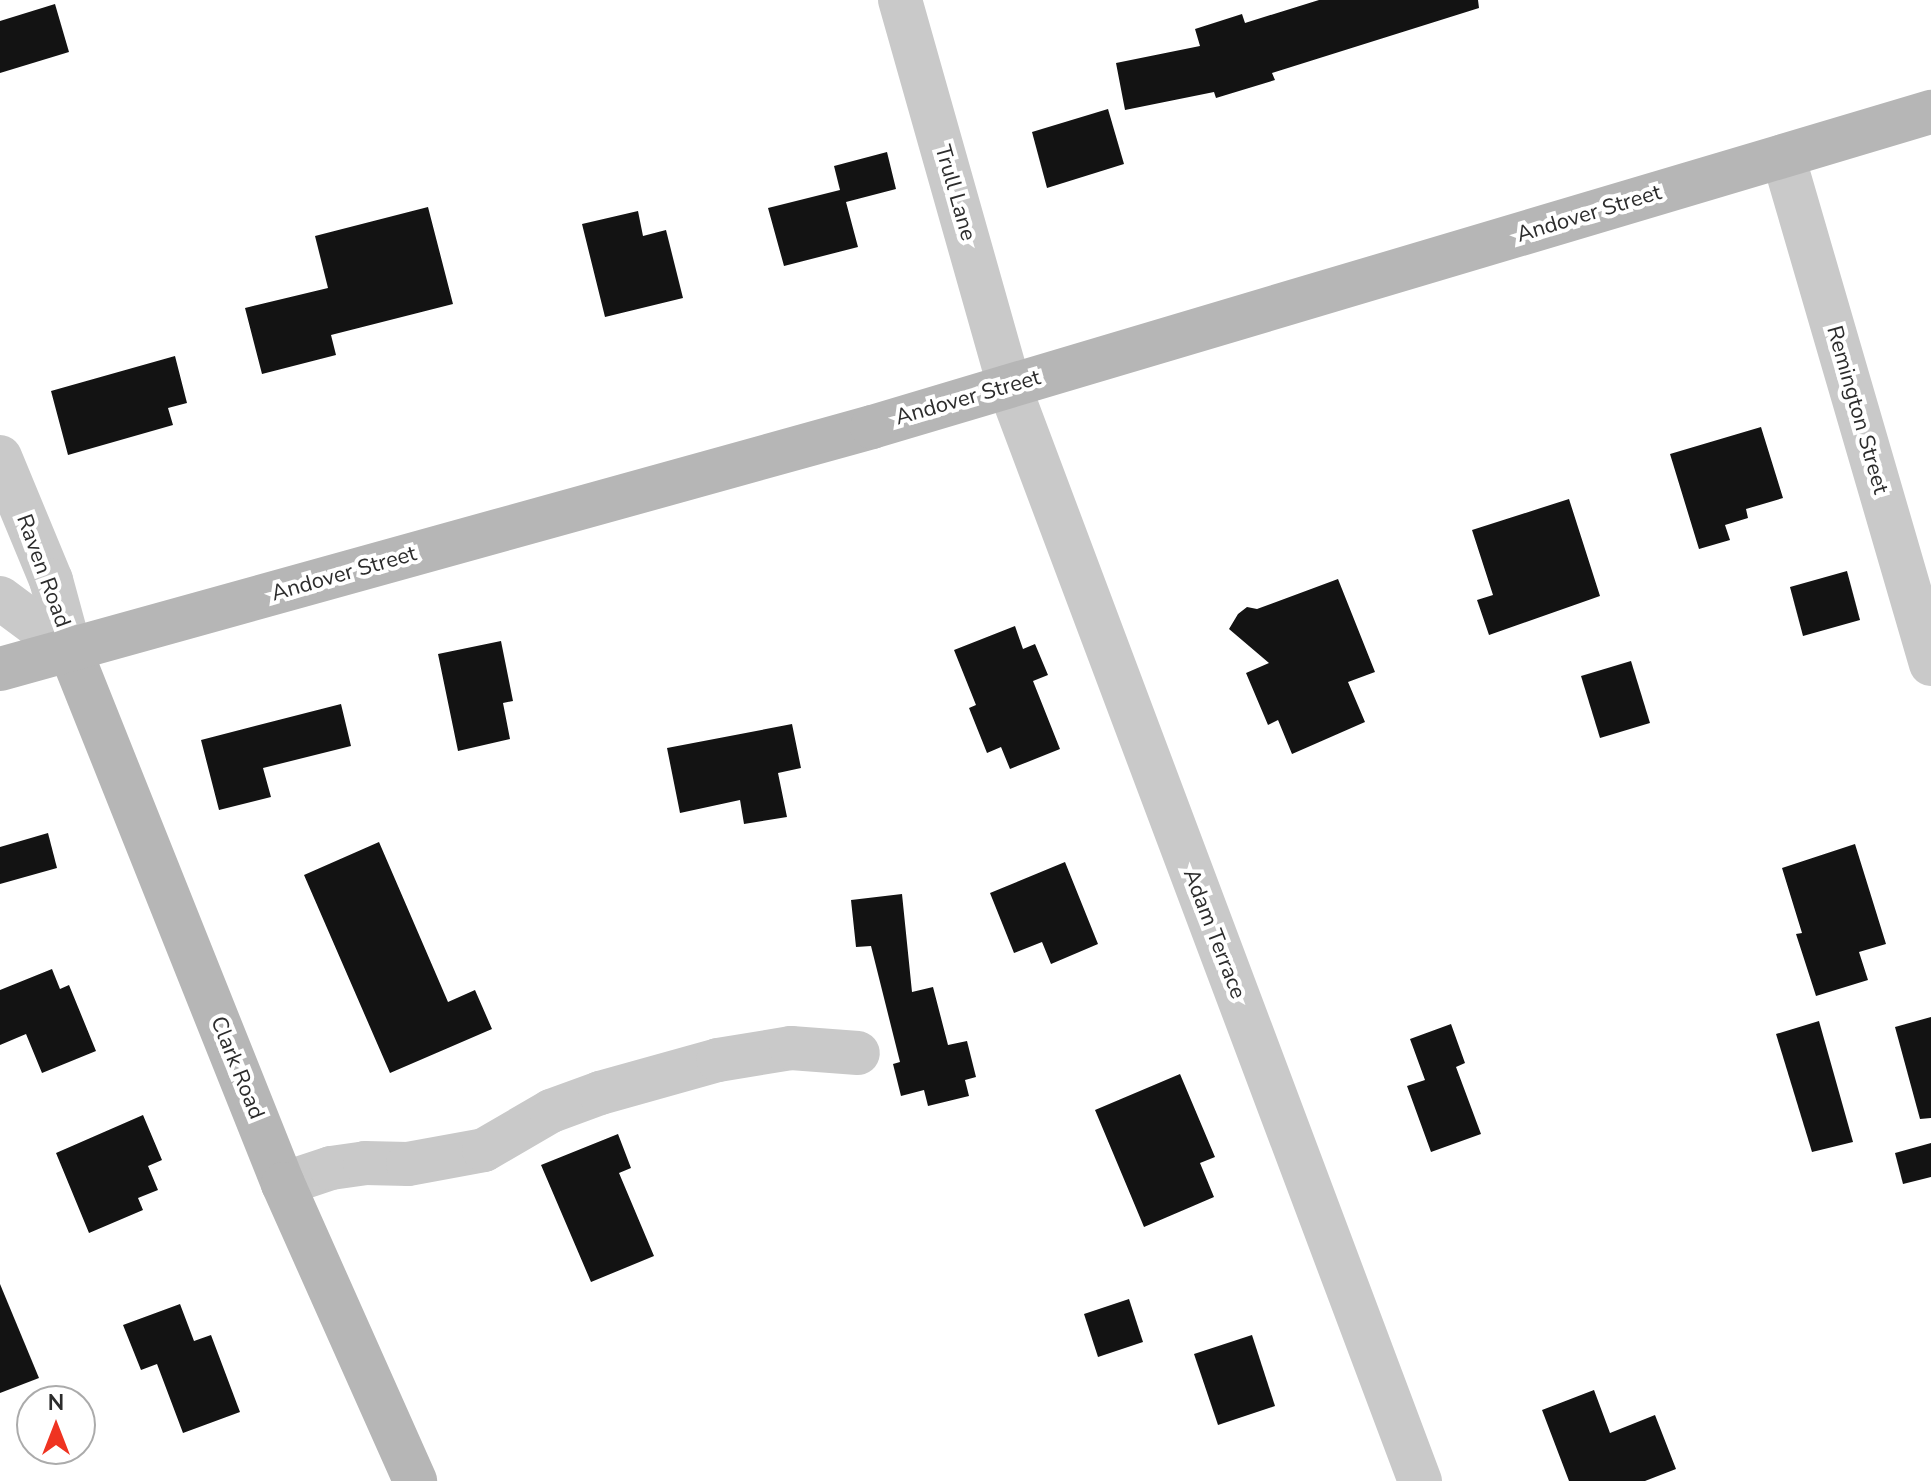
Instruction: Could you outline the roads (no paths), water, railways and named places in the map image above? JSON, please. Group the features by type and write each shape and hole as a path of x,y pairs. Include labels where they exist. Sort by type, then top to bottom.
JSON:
{"main road":[{"name":"Andover Street","path":"0,669 1009,386 1931,112"},
{"name":"Clark Road","path":"70,650 283,1184 415,1481"}],"street":[{"name":"Trull Lane","path":"900,0 1009,386"},
{"name":"Remington Street","path":"1783,156 1931,664"},
{"name":"Adam Terrace","path":"1009,386 1420,1481"},
{"name":"Raven Road","path":"0,457 51,580 70,650"},
{"name":"Raven Road","path":"0,598 70,650"},
{"path":"283,1184 331,1168 365,1163 408,1164 484,1150 551,1111 600,1093 718,1060 791,1048 858,1053"}]}
